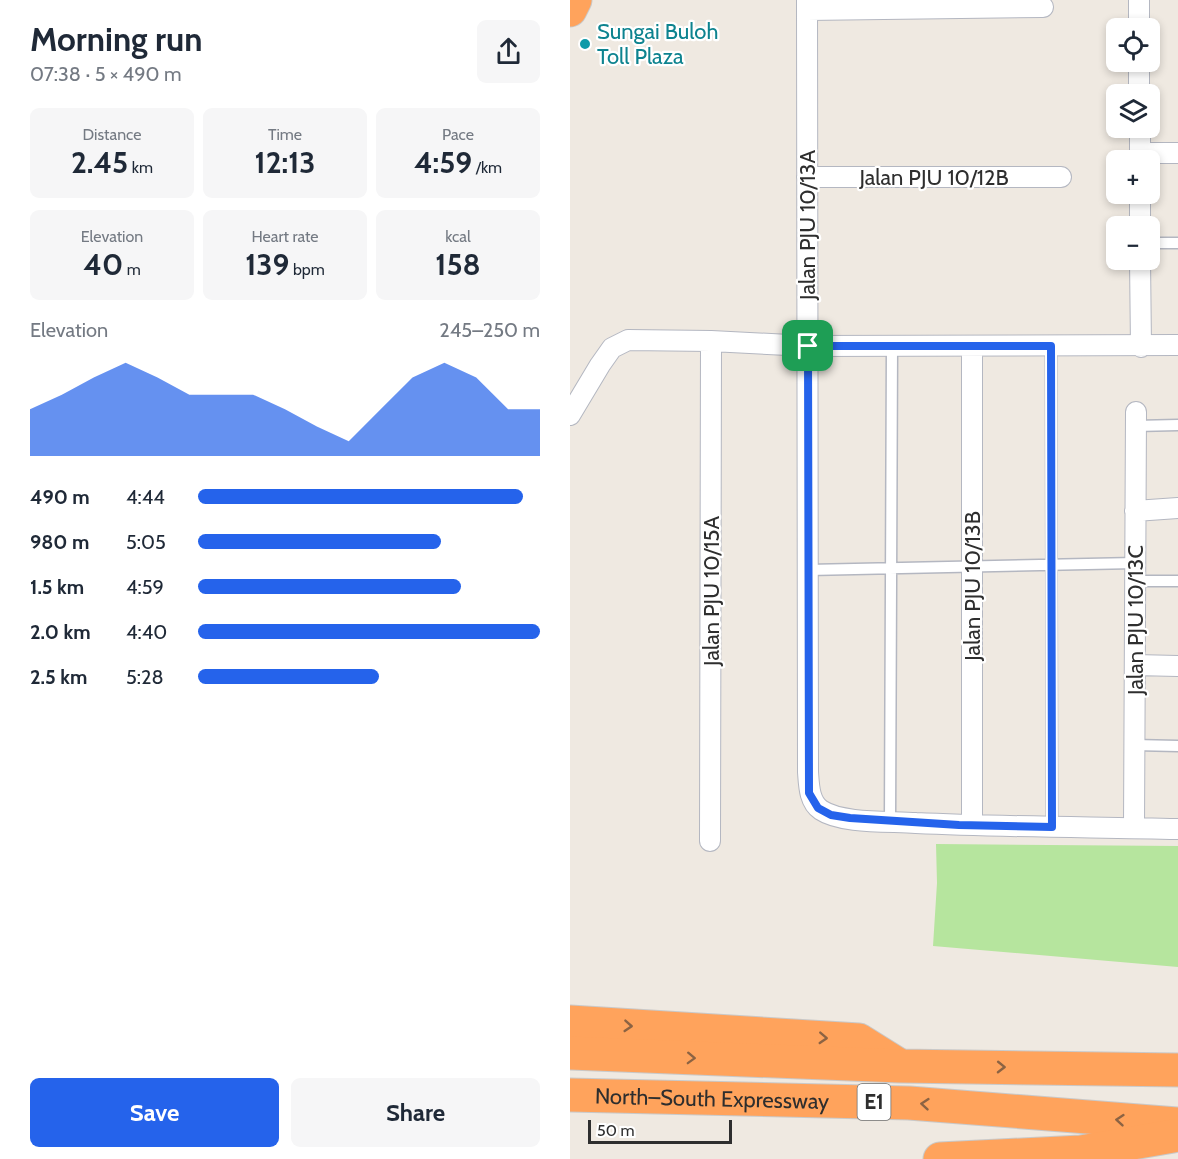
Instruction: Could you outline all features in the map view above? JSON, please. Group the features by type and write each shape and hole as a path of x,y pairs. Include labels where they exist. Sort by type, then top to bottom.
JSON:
{"highway":[{"path":"570,10 575,0"},
{"path":"570,1022 859,1040 900,1066"},
{"name":"North–South Expressway","path":"570,1053 900,1066 1178,1070"},
{"name":"North–South Expressway","path":"570,1095 909,1103 1178,1124"},
{"path":"940,1159 1081,1152 1178,1135"}],"street":[{"path":"1139,0 1139,18"},
{"path":"807,5 1043,7"},
{"name":"Jalan PJU 10/13A","path":"807,5 809,793 818,808 831,815 890,822"},
{"path":"1160,155 1178,153"},
{"name":"Jalan PJU 10/12B","path":"807,177 1060,177"},
{"path":"1140,270 1141,347"},
{"path":"570,415 612,348 628,340 808,346 1141,347 1178,345"},
{"name":"Jalan PJU 10/15A","path":"710,841 711,341"},
{"name":"Jalan PJU 10/13B","path":"972,346 972,825"},
{"name":"Jalan PJU 10/13C","path":"1134,828 1135,419"},
{"path":"1135,511 1178,508"},
{"path":"1135,665 1178,666"},
{"path":"890,822 1178,829"}],"lane":[{"path":"1160,243 1178,243"},
{"path":"890,822 892,346"},
{"path":"1051,346 1052,827"},
{"path":"1135,419 1178,425"},
{"path":"808,570 1052,565 1135,572 1178,581"},
{"path":"1134,746 1178,746"}],"green space":[{"path":"936,844 1178,846 1178,967 933,946 937,883"}],"place":[{"name":"Sungai Buloh Toll Plaza","path":"585,44"}],"route":[{"path":"808,346 1051,346 1052,827 890,822 850,818 831,815 818,808 809,793 808,346"}]}
